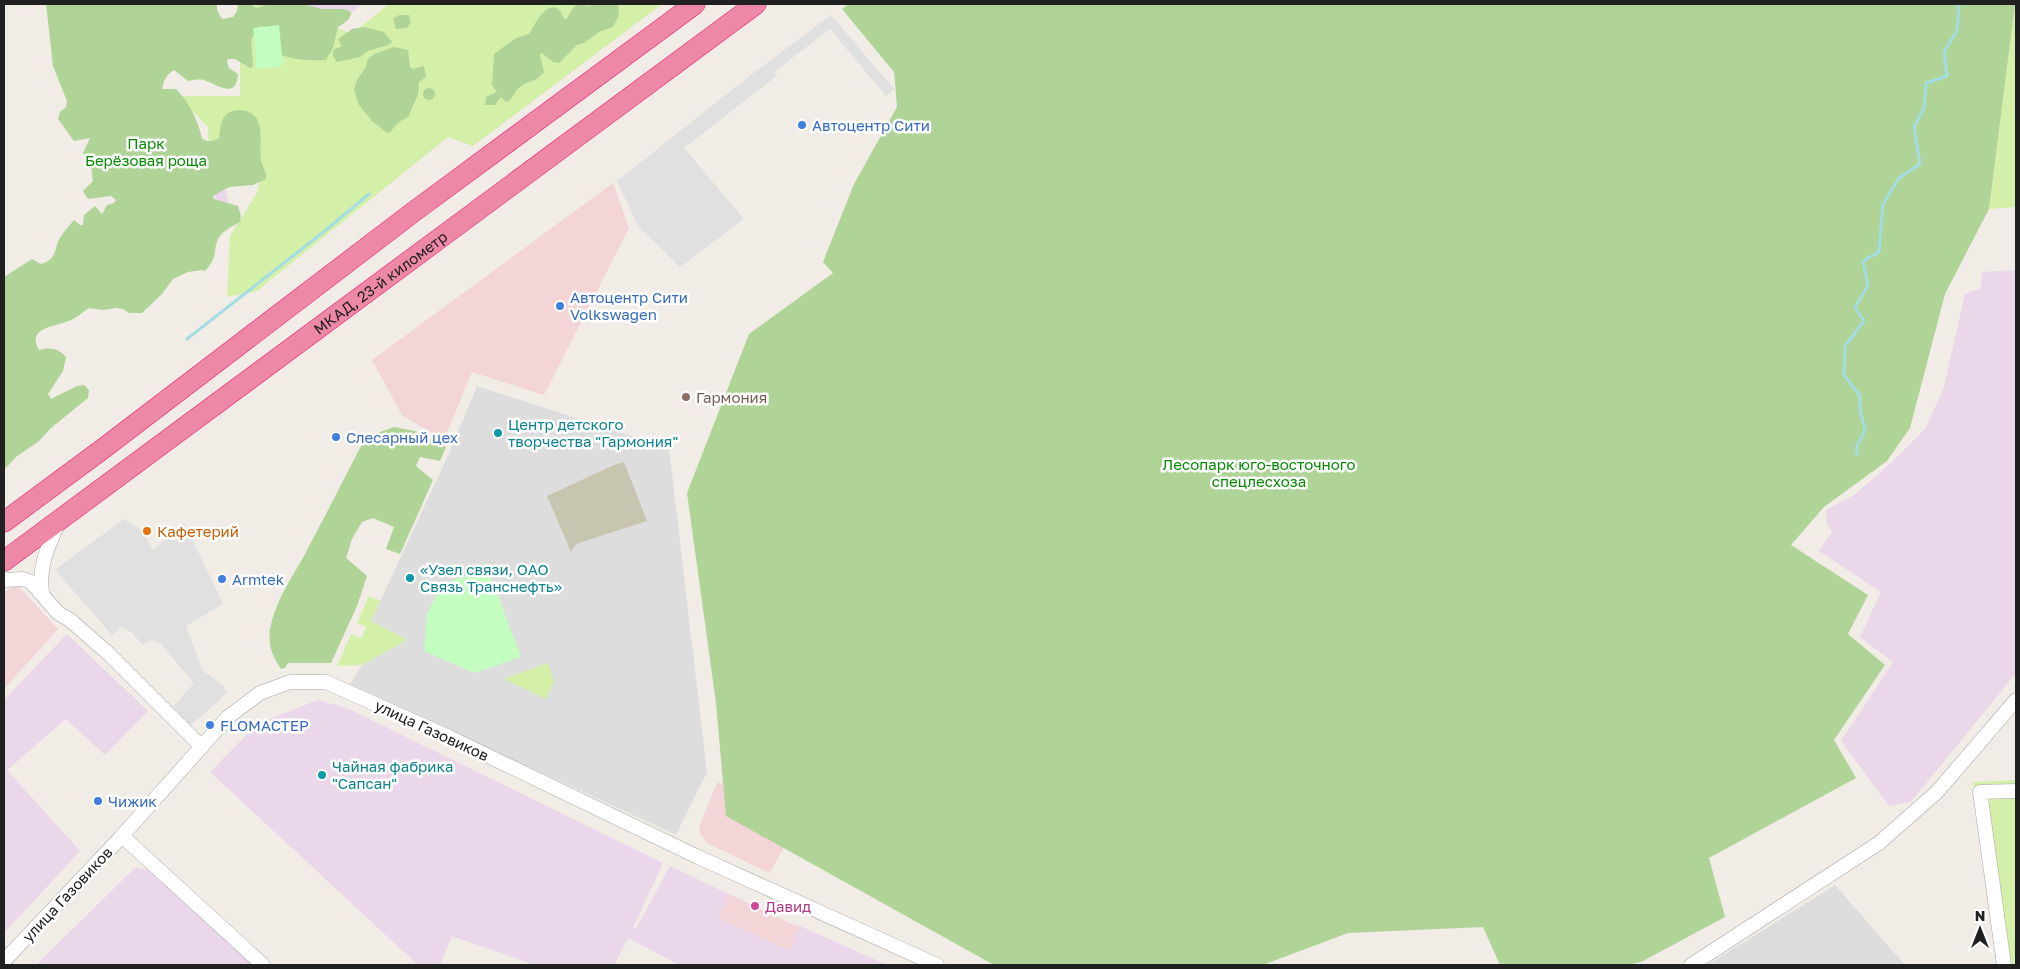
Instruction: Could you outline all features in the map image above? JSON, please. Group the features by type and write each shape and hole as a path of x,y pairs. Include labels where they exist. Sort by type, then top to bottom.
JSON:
{"highway":[{"path":"4,522 111,443 412,213 695,4"},
{"name":"МКАД, 23-й километр","path":"4,561 756,4"}],"street":[{"path":"42,592 41,572 44,556 60,520"},
{"path":"4,580 23,579 31,582 42,592 58,613 70,620 110,655 202,747"},
{"name":"улица Газовиков","path":"4,961 122,836 228,717 260,693 290,682 326,682 449,737 707,861 933,964"},
{"path":"1691,965 1879,843 1937,792 2016,700"},
{"path":"2004,965 1980,792 2016,791"},
{"path":"122,836 263,965"}],"shaded area":[{"path":"289,4 362,4 342,20"},
{"path":"831,15 894,89 886,96 830,29 774,72 777,76 684,148 744,219 680,267 638,226 617,181 747,78"},
{"path":"223,183 230,207 219,210 212,186"},
{"path":"613,183 629,228 544,395 472,372 444,440 402,415 372,360"},
{"path":"2016,270 2016,673 1911,802 1889,806 1841,741 1893,662 1860,637 1881,592 1819,551 1832,532 1827,524 1826,510 1854,495 1889,465 1926,428 1944,387 1965,294 1981,288 1982,272"},
{"path":"477,386 669,448 707,772 676,835 350,684 362,665 407,640 371,621 446,460"},
{"path":"624,462 647,521 576,544 571,552 547,496"},
{"path":"124,519 142,530 153,550 184,522 223,604 186,626 203,671 223,685 227,693 189,727 174,706 194,683 161,644 151,640 143,645 132,633 121,627 112,635 55,570"},
{"path":"16,584 58,629 4,689 4,593"},
{"path":"67,634 148,711 105,755 66,719 7,770 80,851 4,933 4,700"},
{"path":"318,700 349,709 663,863 633,928 636,929 670,866 729,894 718,918 789,950 800,926 887,965 679,965 628,938 614,965 535,965 452,936 440,965 418,965 210,772 257,724"},
{"path":"717,783 739,784 787,841 770,873 707,843 701,835 699,827"},
{"path":"136,867 150,871 253,965 36,965"},
{"path":"1835,885 1905,965 1707,965"},
{"path":"729,894 794,925 800,926 789,951 718,918"}],"green space":[{"name":"Парк Берёзовая роща","path":"46,4 217,4 217,10 222,19 233,17 237,11 238,4 250,4 256,8 269,4 302,4 323,9 344,9 351,12 351,15 345,23 338,27 333,48 326,60 301,59 276,53 262,26 258,27 251,40 253,66 250,68 235,59 228,59 229,68 238,74 234,87 226,89 204,80 188,81 174,70 167,76 162,89 176,89 192,112 202,138 206,141 219,138 222,121 225,115 232,111 241,110 249,112 256,117 261,136 261,161 266,179 253,185 229,187 213,196 214,199 238,206 241,216 240,222 228,229 218,239 214,258 205,271 188,272 173,279 162,294 142,313 129,313 123,309 116,308 103,310 89,308 67,322 45,328 36,336 39,350 54,349 66,357 63,371 48,394 51,399 77,386 84,385 89,390 88,398 51,428 39,441 16,457 4,470 4,277 32,259 41,264 47,262 53,256 61,236 74,220 83,225 84,215 95,206 102,214 107,205 114,203 116,200 111,196 88,199 83,191 93,181 91,167 83,153 90,138 74,141 58,119 60,112 66,107 67,101 53,66"},
{"path":"245,4 274,4 352,34 389,4 662,4 473,146 448,137 257,291 227,297 230,236 257,193 261,175 226,128 209,148 208,127 178,96 240,96 240,49"},
{"path":"578,4 590,6 593,4 618,4 619,15 613,27 599,32 584,43 577,45 559,63 553,62 542,53 540,55 544,72 541,76 520,87 509,101 506,102 501,97 495,105 485,105 486,97 497,92 492,85 494,54 516,38 529,34 540,16 547,9 558,9 566,20 573,8"},
{"name":"Лесопарк юго-восточного спецлесхоза","path":"849,4 2015,4 1989,209 1945,294 1910,428 1887,461 1824,507 1791,545 1868,595 1848,634 1885,665 1834,740 1856,778 1709,858 1725,917 1643,961 1629,965 1500,965 1483,927 1348,933 1263,965 994,965 726,816 716,703 687,493 749,334 833,273 823,262 854,184 897,107 894,72 842,9"},
{"path":"2015,4 2016,207 1989,209"},
{"path":"399,15 409,15 411,22 407,28 396,29 393,19"},
{"path":"279,25 283,66 257,69 253,28"},
{"path":"364,27 384,32 392,42 368,51 360,57 337,62 333,56 333,50 342,46 338,39 352,29"},
{"path":"394,47 408,50 410,67 413,69 424,66 426,77 419,82 418,95 408,117 399,122 389,133 372,121 359,105 354,90 368,59 374,54"},
{"path":"427,88 431,88 435,94 431,100 427,100 423,96 423,92"},
{"path":"394,427 415,431 446,447 440,461 420,457 416,466 433,480 400,554 386,549 394,527 373,518 362,522 352,539 346,558 367,576 357,606 331,663 288,663 285,668 281,669 275,660 270,645 272,619 280,600 361,446 377,433"},
{"path":"488,569 521,657 474,673 424,651 427,614 442,584"},
{"path":"369,596 380,601 371,621 407,640 362,665 337,666 351,634 361,638 366,627 357,623"},
{"path":"548,663 554,682 546,699 504,679"},
{"path":"2016,780 2016,965 1999,965 1973,782"}],"waterway":[{"path":"1857,455 1857,446 1865,430 1860,410 1860,396 1844,375 1845,346 1864,321 1855,307 1868,286 1863,261 1879,252 1883,204 1899,178 1920,164 1914,127 1924,108 1926,83 1947,76 1944,52 1957,31 1959,4"},
{"path":"187,339 369,194"}],"place":[{"name":"Автоцентр Сити","path":"802,125"},
{"name":"Автоцентр Сити Volkswagen","path":"560,306"},
{"name":"Гармония","path":"686,397"},
{"name":"Центр детского творчества \"Гармония\"","path":"498,433"},
{"name":"Слесарный цех","path":"336,437"},
{"name":"Кафетерий","path":"147,531"},
{"name":"«Узел связи, ОАО Связь Транснефть»","path":"410,578"},
{"name":"Armtek","path":"222,579"},
{"name":"FLOМАСТЕР","path":"210,725"},
{"name":"Чайная фабрика \"Сапсан\"","path":"322,775"},
{"name":"Чижик","path":"98,801"},
{"name":"Давид","path":"755,906"}]}
